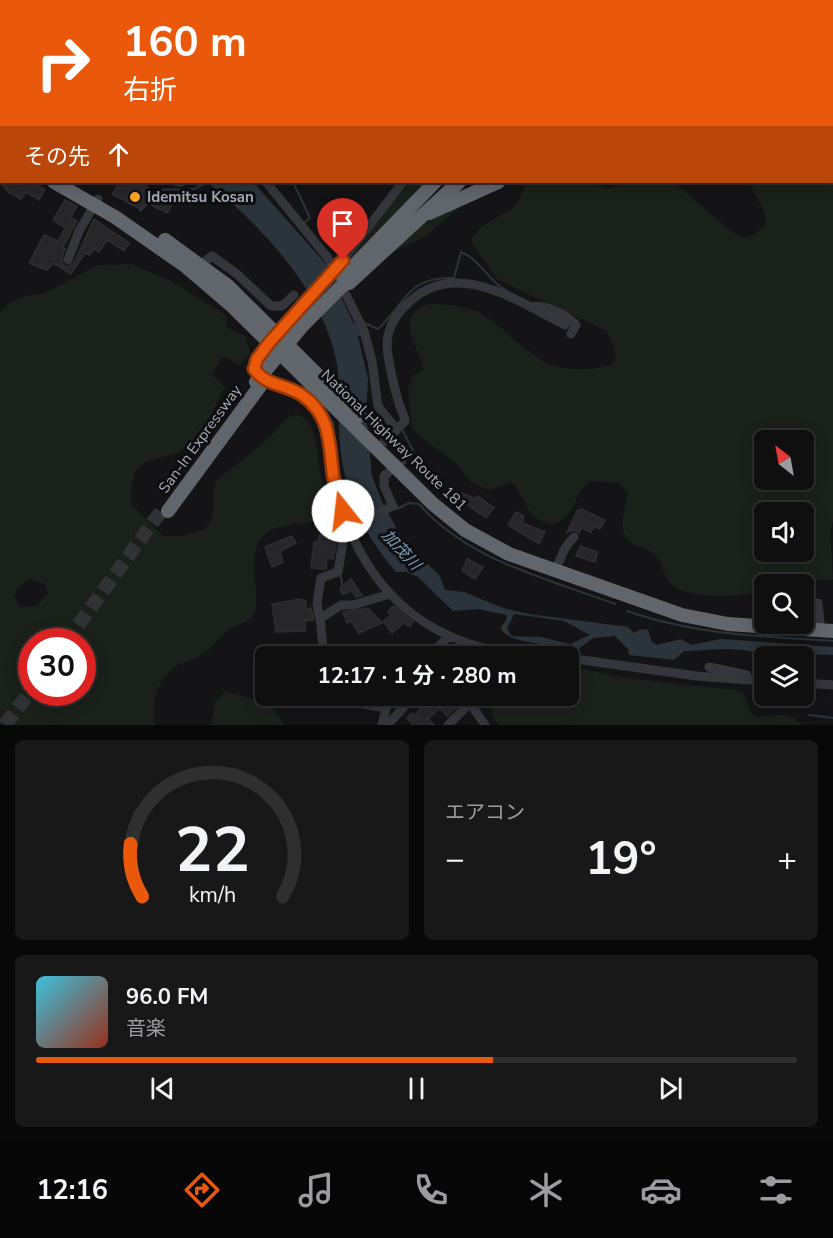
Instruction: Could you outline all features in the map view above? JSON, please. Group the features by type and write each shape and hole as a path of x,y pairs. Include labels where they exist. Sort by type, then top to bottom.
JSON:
{"highway":[{"name":"National Highway Route 181","path":"56,183 96,202 200,265 228,286 273,339"},
{"name":"National Highway Route 181","path":"69,183 184,265 273,339 381,443 433,504 465,530 509,554 682,615 728,624 833,631"},
{"path":"346,280 434,183"},
{"name":"San-In Expressway","path":"166,509 302,326 413,216 452,183"},
{"name":"San-In Expressway","path":"258,384 346,280 458,183"},
{"path":"416,219 496,183"},
{"name":"National Highway Route 181","path":"399,463 477,528 526,552 673,604 717,615 754,617"}],"street":[{"path":"267,183 333,267 364,331 372,361 378,406 397,430"},
{"path":"402,183 343,260 257,359 254,369 261,378 285,385 302,394 317,407 326,421 334,478 365,564 390,594 418,618 448,637 478,646"},
{"path":"68,260 79,231 96,202"},
{"path":"200,265 212,256 237,274 271,306 282,306 294,295"},
{"path":"381,443 405,421 387,344 396,315 415,296 435,284 473,284 490,288 564,325"},
{"path":"530,308 538,305 570,318 576,325 572,334"},
{"path":"323,646 317,603 321,578 338,572 344,536 351,527 393,506 384,486 384,476 399,463"},
{"path":"558,564 565,548 574,537"},
{"path":"320,617 341,605 352,605 390,594"},
{"path":"818,603 826,622"},
{"path":"439,646 448,637"},
{"path":"579,659 697,676 754,679"},
{"path":"709,667 754,677"},
{"path":"814,684 833,685"},
{"path":"374,706 385,708 383,725"},
{"path":"383,725 391,721 405,706"},
{"path":"448,725 465,706"},
{"path":"474,706 485,725"}],"shaded area":[{"path":"409,183 427,183 368,242 339,276 338,273"},
{"path":"527,183 592,183 609,188 623,183 675,183 732,232 744,238 754,235 766,225 765,213 750,183 833,183 833,521 830,531 833,579 814,581 814,574 754,574 754,592 701,595 688,592 670,583 654,554 627,539 624,534 623,521 628,493 618,483 591,481 563,519 547,524 532,516 515,485 511,482 490,490 470,481 455,462 419,436 412,427 408,389 412,376 423,370 411,334 410,322 416,311 426,305 453,306 480,313 519,344 553,366 583,369 612,364 616,354 607,331 498,280 472,243 471,239 481,227 516,206"},
{"path":"468,200 426,236 391,253 423,224"},
{"path":"131,264 169,280 225,314 226,327 246,337 250,353 239,365 227,357 222,358 212,374 225,388 196,440 179,452 148,461 141,465 135,473 132,505 163,536 184,536 205,529 213,515 217,480 266,441 287,418 296,414 303,417 313,430 321,476 332,511 316,521 278,528 262,538 254,558 256,603 251,618 231,628 197,658 178,665 169,672 157,693 153,709 154,725 0,725 0,313 8,304 25,296 43,294 98,265","holes":["29,580 45,584 48,593 37,606 19,607 15,597 16,589"]},
{"path":"579,668 626,678 742,691 756,717 786,715 801,725 498,725 488,706 579,706"},
{"path":"225,692 251,698 255,700 255,706 268,706 274,710 284,725 211,725 215,702"}],"water":[{"name":"加茂川","path":"208,183 254,183 325,263 354,324 360,323 364,334 358,336 368,379 366,413 372,476 383,504 403,540 440,576 445,590 464,592 503,608 529,614 628,627 634,633 642,629 648,630 652,642 657,645 681,639 691,645 721,639 833,647 833,655 814,655 814,646 754,646 754,652 721,649 684,651 674,660 629,655 628,649 615,636 593,638 580,648 579,646 522,641 504,633 501,627 507,619 506,615 478,609 453,611 418,577 406,572 396,572 362,523 348,486 340,447 337,364 327,330 302,282 266,237 227,198","holes":["514,614 564,621 590,635 570,644 541,637 512,636 507,629"]}],"building":[{"path":"1,183 26,183 29,185 33,183 45,189 39,200 26,192 21,199 8,192"},
{"name":"Idemitsu Kosan","path":"119,183 140,183 151,189 149,192 167,198 169,195 176,197 167,213 146,202 140,209 112,194"},
{"path":"65,200 77,206 71,217 77,221 63,247 65,249 62,258 63,265 68,267 74,263 94,219 129,243 124,251 107,240 99,252 95,249 89,255 85,253 71,274 53,263 47,270 29,263 44,235 58,241 65,228 53,220"},
{"path":"462,493 476,499 478,496 494,508 486,518 458,498"},
{"path":"581,509 605,520 600,529 594,526 591,532 581,528 579,533 574,530 567,532 577,511"},
{"path":"516,512 524,516 522,523 545,532 539,544 508,525"},
{"path":"331,530 339,531 333,559 327,558 326,569 311,568 314,542 318,542 319,535 326,536"},
{"path":"292,536 296,543 280,551 283,562 272,567 265,547"},
{"path":"580,546 598,552 595,562 576,556"},
{"path":"467,559 483,567 475,579 462,571"},
{"path":"351,579 362,595 356,597 352,591 342,594 340,588"},
{"path":"300,599 306,601 306,609 311,608 314,620 304,621 306,631 276,632 272,604"},
{"path":"394,606 413,622 410,627 404,623 392,633 383,621 391,615 388,611"},
{"path":"368,608 382,623 359,633 351,621 347,623 343,612"},
{"path":"423,706 458,706 447,716 440,708 428,719 434,725 413,725 407,718 412,713 415,715"}],"waterway":[{"path":"154,195 157,190 194,189 206,183"},
{"path":"293,183 310,218 304,223"},
{"path":"140,211 149,202"},
{"path":"362,322 378,329 417,286 426,281 454,278 461,252 474,260 500,287 507,291"},
{"path":"326,412 333,423 334,433"},
{"path":"403,431 421,467"},
{"path":"340,483 354,523"},
{"path":"397,509 409,503 419,504 460,540 484,554 536,576 615,604"},
{"path":"340,573 344,594"},
{"path":"627,611 703,630 833,641"},
{"path":"809,715 833,718"}],"tunnel":[{"path":"76,628 164,507"},
{"path":"5,725 19,706"}],"place":[{"name":"Idemitsu Kosan","path":"135,197"}],"route":[{"path":"343,260 269,343 257,359 254,369 261,378 285,385 302,394 317,407 326,421 334,478 343,511"}]}
